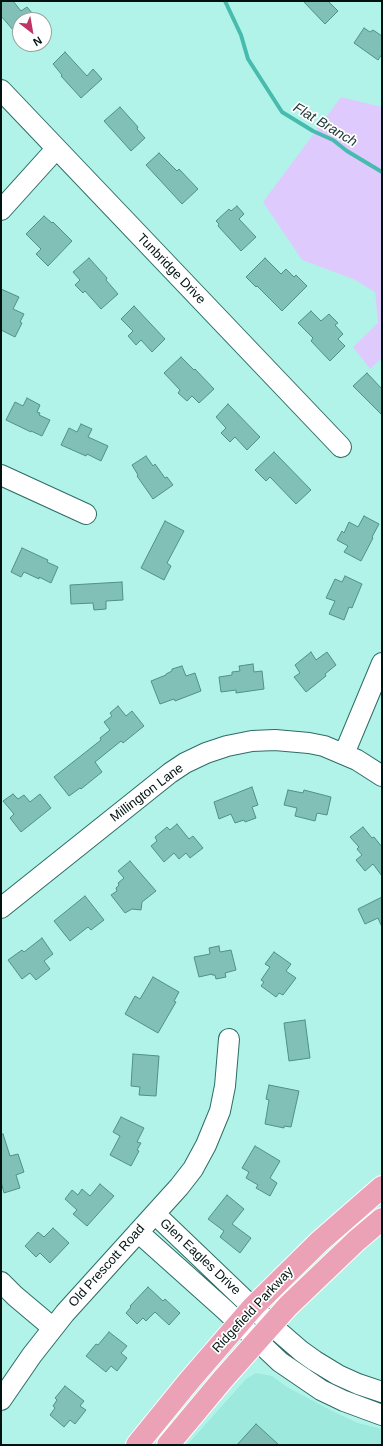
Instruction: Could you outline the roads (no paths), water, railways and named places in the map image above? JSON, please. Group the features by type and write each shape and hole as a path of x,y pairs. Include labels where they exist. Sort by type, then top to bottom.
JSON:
{"main road":[{"name":"Ridgefield Parkway","path":"137,1445 173,1399 253,1307 324,1238 382,1187"},
{"name":"Ridgefield Parkway","path":"168,1445 223,1379 288,1306 356,1241 382,1219"}],"street":[{"name":"Tunbridge Drive","path":"1,90 341,447"},
{"path":"1,210 56,149"},
{"path":"1,475 86,514"},
{"path":"344,754 382,663"},
{"name":"Millington Lane","path":"1,908 170,773 185,763 206,753 252,741 275,740 309,743 344,754 369,766 382,776"},
{"name":"Old Prescott Road","path":"1,1400 32,1355 65,1313 179,1187 192,1169 206,1145 216,1123 225,1086 229,1039"},
{"name":"Glen Eagles Drive","path":"155,1214 253,1307 264,1333 280,1362 321,1390 344,1401 382,1415"},
{"name":"Glen Eagles Drive","path":"138,1232 239,1324 264,1333 338,1375 382,1392"},
{"path":"1,1282 15,1296 53,1328"}],"waterway":[{"name":"Flat Branch","path":"225,1 241,35 248,59 282,112 313,131 333,140 347,151 382,172"}]}
